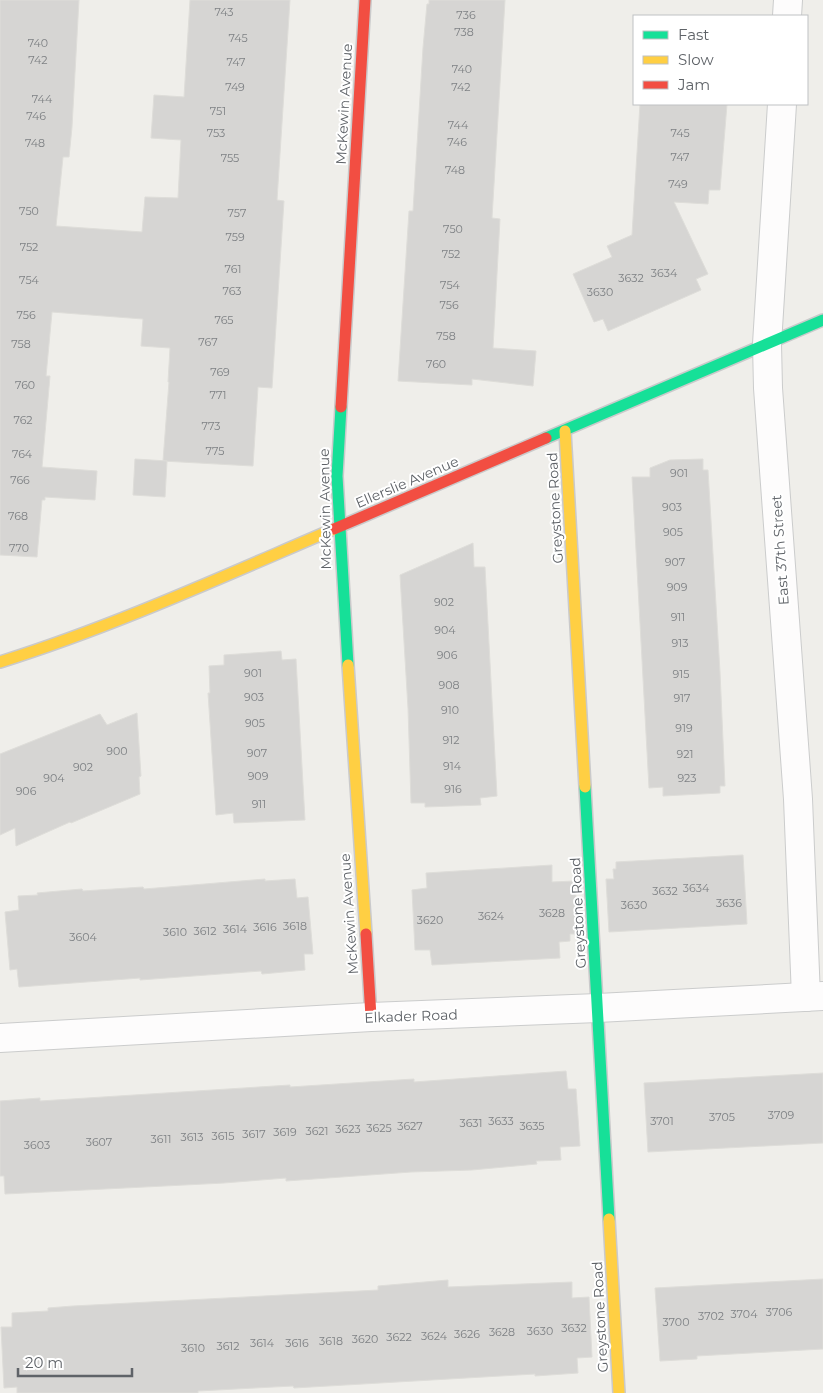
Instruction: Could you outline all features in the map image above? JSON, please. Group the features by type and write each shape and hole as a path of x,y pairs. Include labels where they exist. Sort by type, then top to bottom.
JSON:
{"street":[{"name":"McKewin Avenue","path":"365,0 337,464 339,527 371,1017"},
{"path":"787,15 788,0"},
{"name":"East 37th Street","path":"782,105 767,344 768,388 814,997"},
{"name":"Ellerslie Avenue","path":"0,662 60,643 128,617 823,320"},
{"name":"Greystone Road","path":"565,430 620,1393"},
{"name":"Elkader Road","path":"0,1038 371,1017 814,997"}],"building":[{"path":"0,0 79,0 69,157 63,157 56,226 142,232 145,197 178,198 181,140 151,138 154,95 184,97 190,0 290,0 277,200 284,201 272,388 258,387 253,466 163,461 170,348 141,346 143,319 52,312 46,376 50,376 42,467 97,471 95,500 45,497 45,500 42,500 37,557 0,555"},
{"path":"429,0 505,0 492,218 500,219 493,348 536,351 533,386 472,379 472,385 398,381 409,211 413,211 423,48"},
{"path":"640,105 727,105 720,190 709,190 708,204 674,202 708,274 696,279 701,290 608,331 603,319 594,322 573,274 612,257 607,246 632,235"},
{"path":"135,459 167,461 165,497 133,495"},
{"path":"703,459 703,470 708,470 725,786 720,786 720,793 663,796 663,787 649,788 632,477 650,477 650,468 670,460"},
{"path":"473,543 474,567 485,567 497,796 480,798 481,805 425,807 425,803 411,803 408,708 400,575"},
{"path":"281,651 282,660 296,659 305,820 234,823 233,813 216,815 208,693 210,693 209,666 224,665 224,655"},
{"path":"137,713 141,776 139,777 140,794 16,846 15,828 0,835 0,754 100,714 107,725"},
{"path":"743,855 747,924 609,932 606,879 614,879 613,869 616,869 616,862"},
{"path":"552,865 552,882 575,881 578,934 570,934 570,941 559,942 560,958 432,965 430,950 415,950 412,890 427,888 426,873"},
{"path":"265,879 265,881 295,879 297,898 308,897 313,954 304,954 305,970 262,974 261,971 140,980 140,978 19,987 17,969 10,970 5,912 19,910 18,896 82,889 83,891 143,887 144,889"},
{"path":"566,1071 568,1089 576,1089 580,1146 560,1147 561,1160 536,1161 537,1164 472,1170 411,1172 286,1181 286,1178 5,1194 4,1176 0,1176 0,1101 40,1098 40,1101 414,1079 414,1082"},
{"path":"823,1073 823,1143 648,1152 644,1083"},
{"path":"823,1279 823,1349 697,1356 697,1359 660,1361 655,1288"},
{"path":"448,1280 448,1287 572,1282 572,1298 589,1297 592,1357 577,1358 578,1373 535,1376 535,1374 294,1388 293,1386 198,1391 198,1393 17,1393 17,1387 4,1388 1,1327 12,1327 12,1313 48,1311 48,1308 73,1306 378,1290 378,1286"}],"traffic: fast":[{"path":"546,438 823,320"},
{"path":"341,407 337,476 348,665"},
{"path":"585,787 609,1219"}],"traffic: slow":[{"path":"565,431 585,787"},
{"path":"0,662 85,633 334,529"},
{"path":"348,665 366,934"},
{"path":"609,1219 619,1393"}],"traffic: jam":[{"path":"341,407 365,0"},
{"path":"334,529 546,438"},
{"path":"366,934 371,1017"}]}
